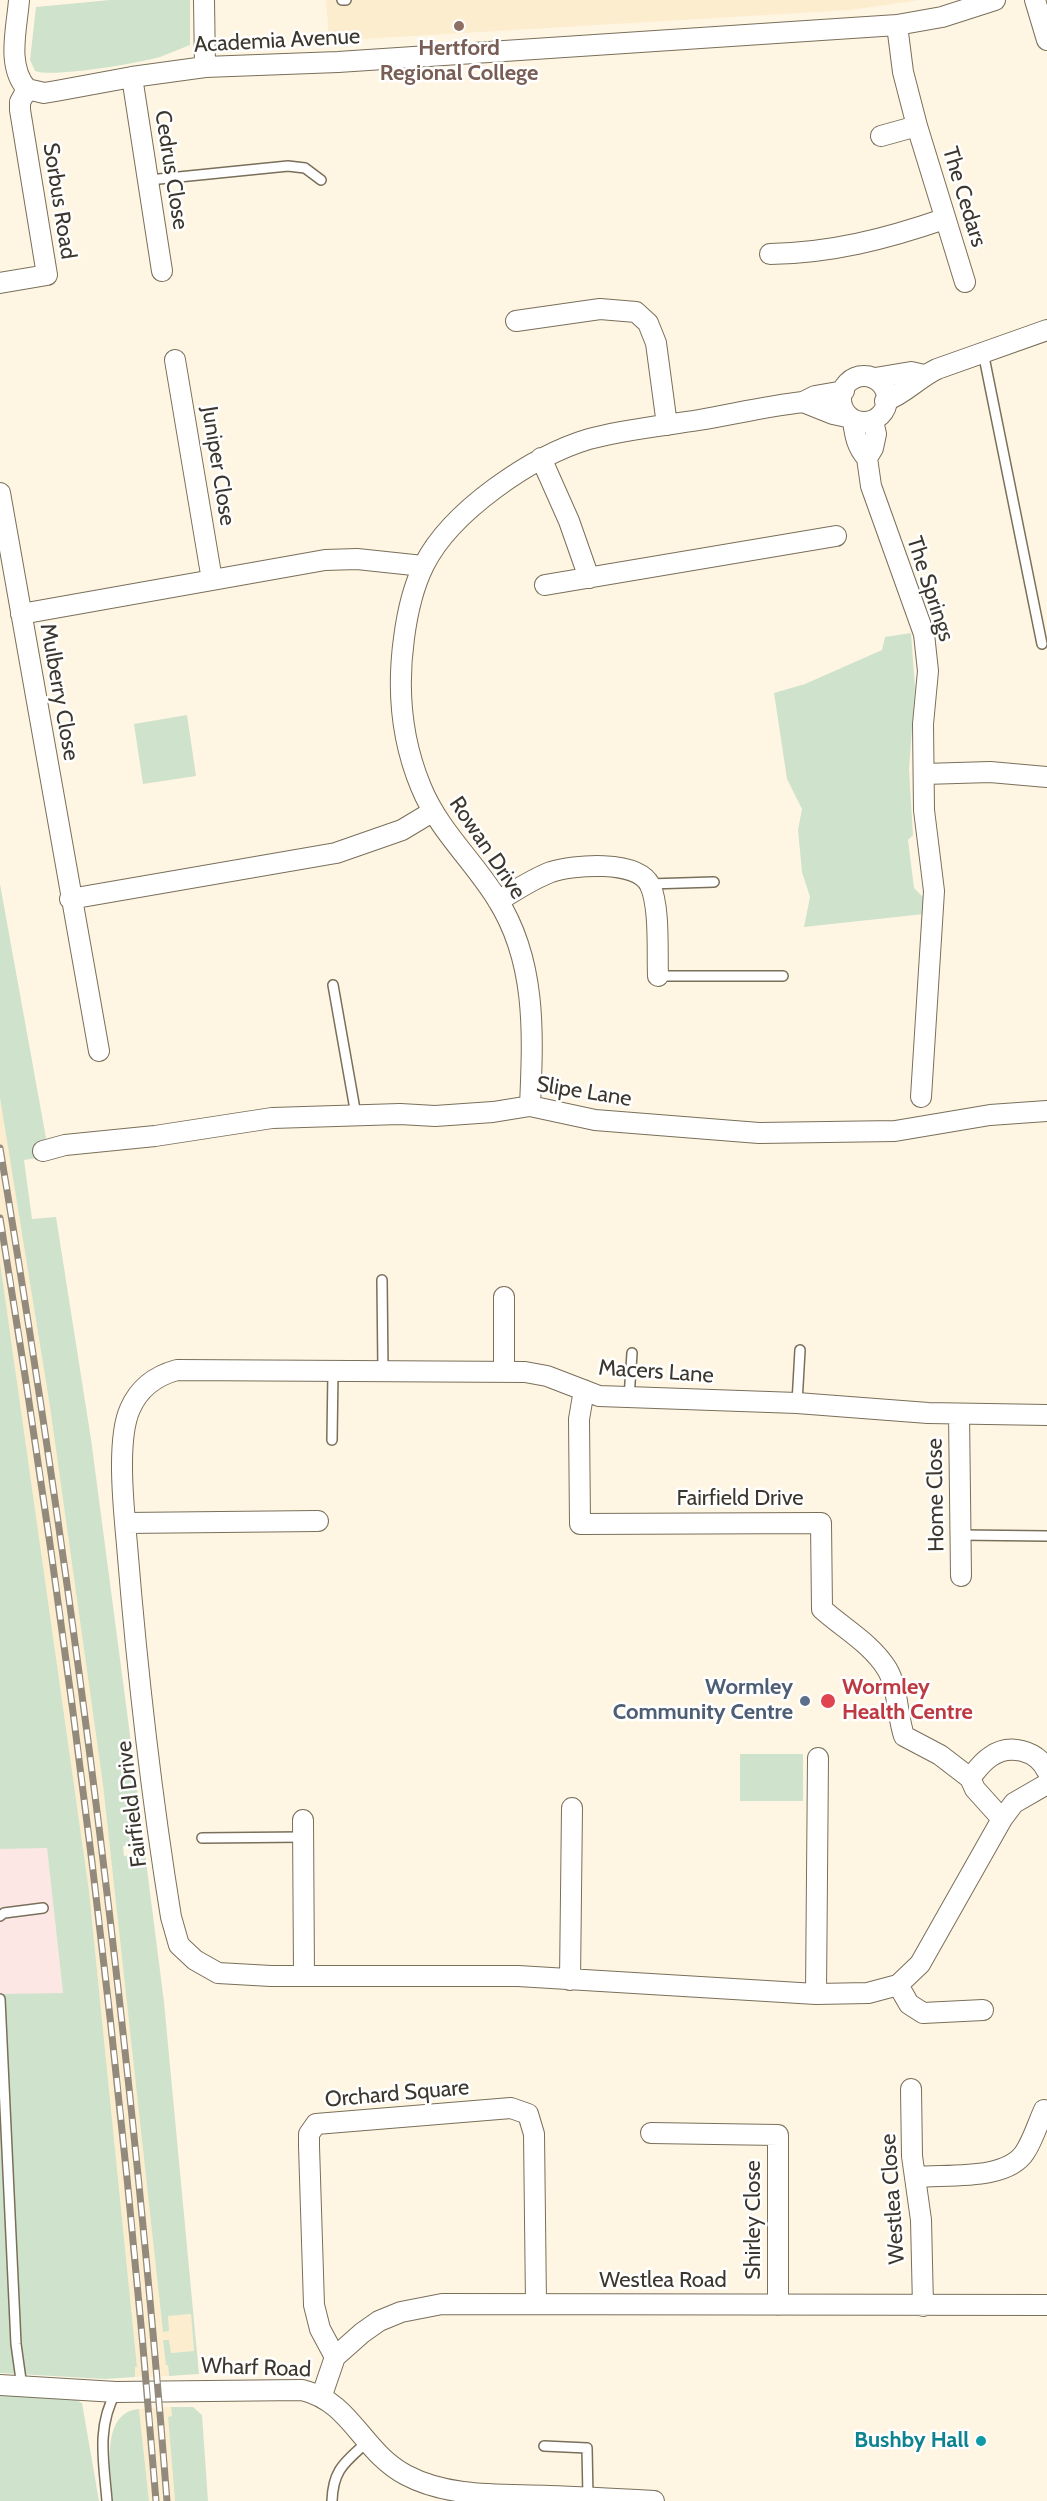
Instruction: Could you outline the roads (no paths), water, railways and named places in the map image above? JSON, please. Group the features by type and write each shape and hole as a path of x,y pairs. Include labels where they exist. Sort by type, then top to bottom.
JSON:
{"street":[{"path":"19,0 14,63 18,78 27,89"},
{"path":"204,0 205,67"},
{"name":"Academia Avenue","path":"27,89 44,93 205,67 338,62 897,25 942,17 995,0"},
{"path":"1035,0 1047,40"},
{"name":"The Cedars","path":"897,25 904,80 944,219 965,282"},
{"name":"Cedrus Close","path":"132,77 162,272"},
{"name":"Sorbus Road","path":"0,283 47,275 20,110 20,102 27,89"},
{"name":"The Cedars","path":"881,136 917,126"},
{"path":"770,254 814,253 853,246 944,219"},
{"path":"516,321 600,309 636,312 648,324 656,343 667,425"},
{"path":"885,401 901,395 924,375 1047,330"},
{"name":"Juniper Close","path":"175,360 212,580"},
{"path":"850,419 843,405 844,391 854,378 869,376 875,378 911,372 924,375"},
{"path":"803,402 850,419 873,421 883,411 885,401 884,390 875,378"},
{"name":"Rowan Drive","path":"530,1106 532,1033 528,979 519,948 498,901 432,812 409,754 401,703 401,657 406,621 423,566 446,533 466,514 511,476 541,458 588,440 803,402 815,396 844,391"},
{"name":"The Springs","path":"850,419 860,450 867,458 874,500 924,634 928,680 923,724 924,810 934,891 921,1097"},
{"name":"The Springs","path":"867,458 873,448 876,434 873,421"},
{"path":"541,458 569,521 589,578"},
{"name":"Mulberry Close","path":"0,493 70,899 99,1051"},
{"path":"545,585 836,536"},
{"path":"21,614 325,560 357,558 423,566"},
{"path":"924,774 990,772 1047,777"},
{"path":"70,899 336,853 402,830 432,812"},
{"path":"498,901 549,873 578,866 621,868 634,872 649,884 655,909 658,976"},
{"name":"Slipe Lane","path":"43,1151 65,1145 155,1136 237,1121 356,1115 465,1114 530,1106 595,1120 759,1133 895,1131 990,1115 1047,1111"},
{"path":"504,1297 504,1372"},
{"name":"Macers Lane","path":"156,1377 177,1370 504,1372 547,1376 599,1396 1047,1415"},
{"name":"Fairfield Drive","path":"156,1377 140,1392 127,1417 122,1472 125,1523 165,1878 179,1945 195,1960 218,1973 304,1976 464,1974 816,1994 868,1993 898,1985 920,1964 938,1936 986,1842 1002,1819 1014,1803 1047,1784"},
{"name":"Fairfield Drive","path":"584,1390 579,1419 580,1524 821,1523 822,1609 868,1646 887,1669 904,1736 940,1755 970,1778 975,1789 1002,1819"},
{"name":"Home Close","path":"959,1413 961,1576"},
{"path":"125,1523 318,1521"},
{"path":"970,1778 990,1757 1008,1749 1028,1752 1038,1758 1047,1770"},
{"path":"816,1994 818,1758"},
{"path":"570,1980 572,1808"},
{"path":"303,1829 304,1976"},
{"path":"898,1985 909,2004 922,2013 983,2010"},
{"name":"Westlea Close","path":"911,2089 912,2156 921,2220 923,2306"},
{"name":"Orchard Square","path":"335,2357 320,2329 314,2305 309,2134 316,2124 512,2108 528,2114 534,2134 536,2304"},
{"path":"916,2177 987,2173 1013,2166 1025,2152 1044,2110"},
{"name":"Shirley Close","path":"651,2133 778,2135 778,2305"},
{"name":"Westlea Road","path":"335,2357 380,2321 401,2312 442,2304 1047,2305"},
{"path":"322,2395 335,2357"},
{"name":"Wharf Road","path":"0,2385 116,2392 279,2389 322,2395 338,2407 366,2443 391,2466 407,2476 447,2489 654,2501"}],"lane":[{"path":"149,180 288,166 305,168 321,180"},
{"path":"983,352 1042,644"},
{"path":"649,884 714,882"},
{"path":"658,976 783,976"},
{"path":"333,985 356,1115"},
{"path":"382,1280 383,1371"},
{"path":"797,1403 800,1350"},
{"path":"629,1398 632,1353"},
{"path":"332,1440 333,1371"},
{"path":"960,1535 1047,1536"},
{"path":"202,1838 303,1829"},
{"path":"0,1916 43,1908"},
{"path":"0,1999 16,2344 22,2386"},
{"path":"107,2501 102,2432 106,2410 116,2392"},
{"path":"332,2501 332,2486 340,2467 366,2443"},
{"path":"544,2446 587,2448 588,2497"}],"railway":[{"path":"0,1148 77,1654 119,1992 153,2331 167,2501"},
{"path":"0,1218 49,1538 92,1858 127,2179 156,2501"}],"place":[{"name":"Hertford Regional College","path":"459,26"},
{"name":"Wormley Community Centre","path":"805,1701"},
{"name":"Wormley Health Centre","path":"828,1701"},
{"name":"Bushby Hall","path":"981,2441"}]}
